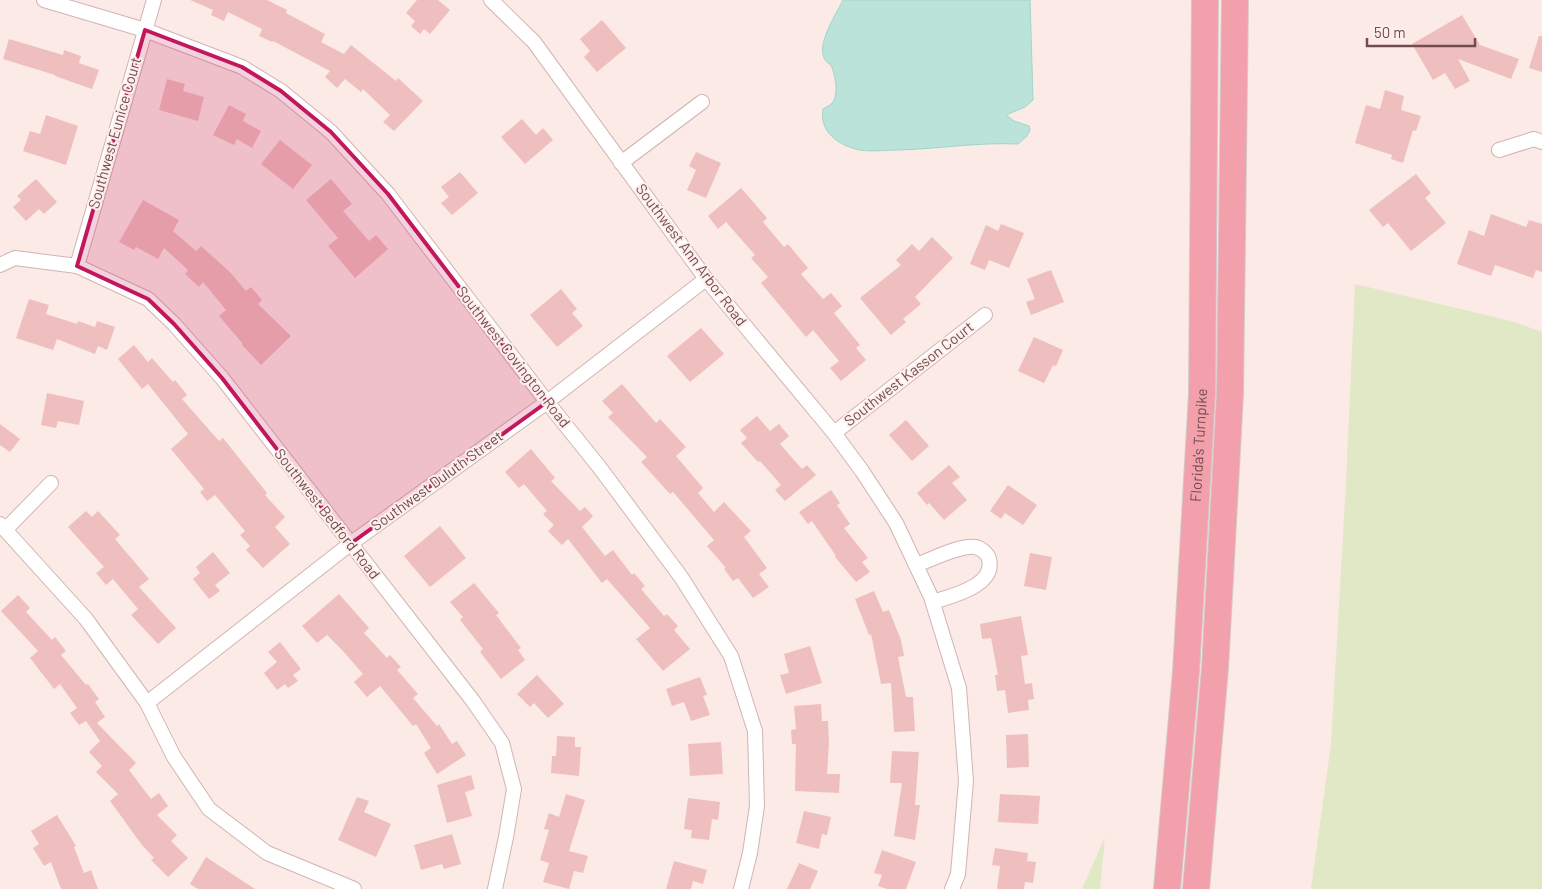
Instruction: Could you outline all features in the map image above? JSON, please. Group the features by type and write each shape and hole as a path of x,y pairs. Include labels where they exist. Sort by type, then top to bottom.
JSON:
{"highway":[{"name":"Florida's Turnpike","path":"1167,889 1186,672 1202,394 1205,0"},
{"name":"Florida's Turnpike","path":"1196,889 1215,668 1230,394 1235,0"}],"street":[{"name":"Southwest Covington Road","path":"44,0 145,30 242,67 281,91 331,132 388,194 547,402 600,468 681,578 731,656 755,731 757,806 750,853 741,889"},
{"name":"Southwest Eunice Court","path":"77,266 154,0"},
{"name":"Southwest Ann Arbor Road","path":"491,0 534,42 706,280 834,433 862,471 896,523 933,602 960,688 966,781 958,874 952,889"},
{"path":"621,163 702,102"},
{"path":"1499,150 1534,139 1542,142"},
{"name":"Southwest Bedford Road","path":"0,264 15,258 77,266 148,299 174,324 222,378 473,701 502,744 514,789 495,889"},
{"name":"Southwest Duluth Street","path":"147,703 350,544 547,402 706,280"},
{"name":"Southwest Kasson Court","path":"834,433 985,316"},
{"path":"50,483 3,526 86,619 147,703 174,757 209,810 267,853 354,889"},
{"path":"916,565 966,548 976,547 983,550 989,558 990,570 984,579 976,585 933,602"}],"highlighted area":[{"path":"145,30 242,67 281,91 331,132 388,194 547,402 350,544 222,378 174,324 148,299 77,266"}],"green space":[{"path":"1355,284 1511,321 1542,332 1542,889 1311,889 1331,744"},
{"path":"1105,837 1100,889 1082,889"}],"water":[{"path":"843,0 1030,0 1033,100 1025,107 1006,115 1014,121 1029,126 1030,130 1027,136 1018,144 988,144 879,151 852,148 832,137 824,125 823,109 830,105 835,98 835,78 831,65 825,60 823,44 830,24"}],"building":[{"path":"190,0 267,0 287,10 286,13 325,34 321,42 344,54 351,45 396,81 398,78 423,101 394,131 383,122 390,115 363,89 361,92 345,79 337,88 325,77 330,71 273,41 259,36 262,29 228,12 224,21 211,15 213,10"},
{"path":"417,0 438,0 450,10 430,34 424,29 420,34 411,26 415,21 406,13"},
{"path":"1462,15 1480,45 1519,59 1511,79 1458,59 1470,81 1455,89 1445,73 1433,80 1412,44"},
{"path":"602,20 626,48 597,72 584,57 590,51 580,39"},
{"path":"1539,36 1542,36 1542,72 1529,68"},
{"path":"9,39 63,55 64,50 81,56 79,63 99,70 92,89 3,59"},
{"path":"167,79 185,84 183,91 204,97 198,121 159,110"},
{"path":"1385,90 1404,96 1401,110 1421,116 1416,131 1413,130 1403,163 1391,159 1392,155 1355,143 1366,105 1380,109"},
{"path":"229,105 246,114 243,121 261,131 252,148 237,139 234,145 213,135"},
{"path":"46,115 78,126 66,165 23,151 30,131 40,134"},
{"path":"522,119 536,135 543,128 553,140 525,164 501,137"},
{"path":"280,140 312,165 293,189 261,164"},
{"path":"696,152 721,163 706,198 687,190 696,170 689,166"},
{"path":"460,172 478,193 452,215 441,203 449,197 441,187"},
{"path":"1416,174 1431,193 1425,198 1446,223 1411,251 1388,223 1383,227 1369,210"},
{"path":"36,179 57,202 44,214 39,209 26,221 13,207 21,200 17,196"},
{"path":"331,179 352,204 343,211 369,241 376,235 388,249 355,278 328,246 338,238 306,200"},
{"path":"741,188 767,218 763,222 784,247 788,244 808,268 801,274 823,299 831,293 842,306 834,313 860,345 856,348 866,360 841,381 830,368 839,361 813,330 806,337 761,283 768,277 751,258 755,255 726,222 718,229 708,216"},
{"path":"143,200 179,220 173,231 196,251 201,246 230,272 246,291 251,287 262,300 258,304 291,336 261,365 219,316 226,310 203,282 199,287 185,274 188,270 164,248 158,259 136,247 134,250 119,242"},
{"path":"1491,214 1526,227 1529,220 1542,224 1542,272 1536,270 1533,278 1495,265 1491,276 1457,264 1469,230 1484,236"},
{"path":"1001,224 1024,233 1009,268 989,260 985,270 970,264 986,225 998,231"},
{"path":"932,237 953,258 915,297 921,304 903,319 906,322 891,335 860,298 901,265 896,260 912,244 919,251"},
{"path":"1051,270 1064,302 1031,315 1026,302 1035,299 1027,279"},
{"path":"561,289 577,309 572,313 583,326 557,347 530,315"},
{"path":"29,299 49,305 46,314 77,324 78,321 95,327 97,321 115,327 107,350 98,346 95,354 57,339 53,350 16,338"},
{"path":"701,328 724,354 690,382 667,356"},
{"path":"1034,337 1063,350 1056,366 1053,365 1044,383 1018,371"},
{"path":"134,345 148,362 152,358 173,382 175,380 187,395 182,399 219,441 223,438 267,493 265,495 285,517 275,527 290,544 263,568 246,550 250,546 240,535 245,531 215,495 207,501 200,492 204,489 171,449 188,434 148,384 142,389 118,359"},
{"path":"622,384 656,423 660,419 686,447 676,456 703,488 698,493 714,512 724,502 751,531 744,537 767,568 759,574 769,587 753,598 738,578 733,581 724,569 726,568 707,546 714,540 673,492 670,494 641,462 647,457 608,417 613,413 602,401"},
{"path":"47,393 84,401 79,425 58,421 56,428 41,425"},
{"path":"757,416 770,431 779,424 789,436 780,444 802,469 807,465 816,475 785,501 775,490 781,485 741,443 747,438 740,430"},
{"path":"906,420 929,446 912,461 889,435"},
{"path":"0,424 20,439 10,452 0,445"},
{"path":"531,449 555,478 551,481 580,511 585,507 593,516 582,527 605,556 613,550 632,575 634,573 645,586 641,589 664,616 667,614 678,626 674,630 690,649 663,671 636,639 650,628 607,579 602,583 568,539 562,545 548,531 554,525 543,514 547,511 524,484 519,488 505,472"},
{"path":"949,465 960,477 952,483 967,500 944,520 917,493"},
{"path":"1008,485 1037,505 1023,525 1005,513 1001,519 990,511"},
{"path":"831,490 840,503 837,505 850,524 844,528 868,558 862,562 870,572 856,582 835,557 812,521 808,524 799,512"},
{"path":"86,511 92,517 98,511 120,535 115,539 149,579 139,587 176,628 158,644 131,615 138,609 113,579 106,585 96,573 104,567 68,527"},
{"path":"440,526 466,558 430,587 404,556"},
{"path":"213,552 230,573 215,585 220,591 209,599 193,579 200,573 196,567"},
{"path":"1030,553 1052,557 1046,590 1024,586"},
{"path":"474,583 499,613 496,615 521,648 518,650 525,660 501,679 480,652 483,649 460,620 463,617 450,602"},
{"path":"874,591 883,612 889,610 901,640 904,656 898,657 906,697 913,697 915,731 894,732 891,683 881,684 871,634 869,635 855,599"},
{"path":"339,594 369,628 364,633 387,658 390,655 401,667 397,670 418,694 413,698 437,726 439,724 452,744 457,741 466,755 437,774 424,753 431,748 416,724 413,726 380,686 367,697 354,682 363,674 343,651 327,635 317,643 302,626"},
{"path":"18,595 30,608 26,612 52,640 55,637 66,651 61,655 99,699 95,702 105,717 97,723 136,763 129,770 151,799 159,793 168,806 157,815 177,835 171,841 188,858 168,877 151,860 154,858 142,845 110,801 118,794 96,772 102,766 89,752 100,741 86,721 79,725 70,713 77,708 60,684 54,689 30,658 38,651 1,611"},
{"path":"1021,616 1028,655 1021,656 1025,684 1032,683 1034,699 1028,700 1029,710 1008,713 1005,690 997,691 995,675 998,675 991,638 982,639 980,624"},
{"path":"280,642 301,669 293,675 298,681 288,688 285,684 277,690 264,673 277,662 268,652"},
{"path":"810,646 822,683 786,694 780,675 789,673 784,654"},
{"path":"537,675 564,704 548,718 534,703 530,707 517,694"},
{"path":"700,677 707,695 703,696 710,715 691,721 684,702 672,706 666,689"},
{"path":"821,704 822,721 828,721 827,774 840,774 839,793 795,791 796,744 792,744 791,730 796,729 794,706"},
{"path":"1028,734 1029,767 1007,768 1006,735"},
{"path":"557,736 575,737 575,747 581,747 579,776 551,773 552,756 556,756"},
{"path":"721,742 723,774 690,776 688,744"},
{"path":"892,751 919,752 915,805 920,805 915,840 894,836 902,783 890,783"},
{"path":"471,775 475,789 465,792 472,816 447,823 437,785"},
{"path":"566,794 585,800 569,851 588,856 583,873 574,871 569,889 543,882 549,863 540,860 549,830 544,829 549,813 559,817"},
{"path":"1000,794 1040,796 1038,824 998,822"},
{"path":"357,797 369,801 364,812 391,824 376,857 338,840"},
{"path":"688,798 720,802 718,820 712,819 709,840 691,838 692,830 684,829"},
{"path":"804,811 831,817 827,835 822,834 819,849 796,843"},
{"path":"57,815 76,846 74,847 84,873 91,870 98,889 61,889 51,862 44,866 33,848 39,844 31,831"},
{"path":"452,834 461,864 444,869 442,864 421,870 414,845"},
{"path":"995,848 1028,853 1027,861 1036,862 1033,883 1025,882 1024,889 997,889 1000,866 992,865"},
{"path":"882,850 916,862 906,889 887,889 878,886 882,875 874,873"},
{"path":"206,857 255,889 198,889 190,884"},
{"path":"674,861 707,870 703,884 693,881 691,889 666,889"},
{"path":"799,863 818,871 810,889 787,889"}]}
